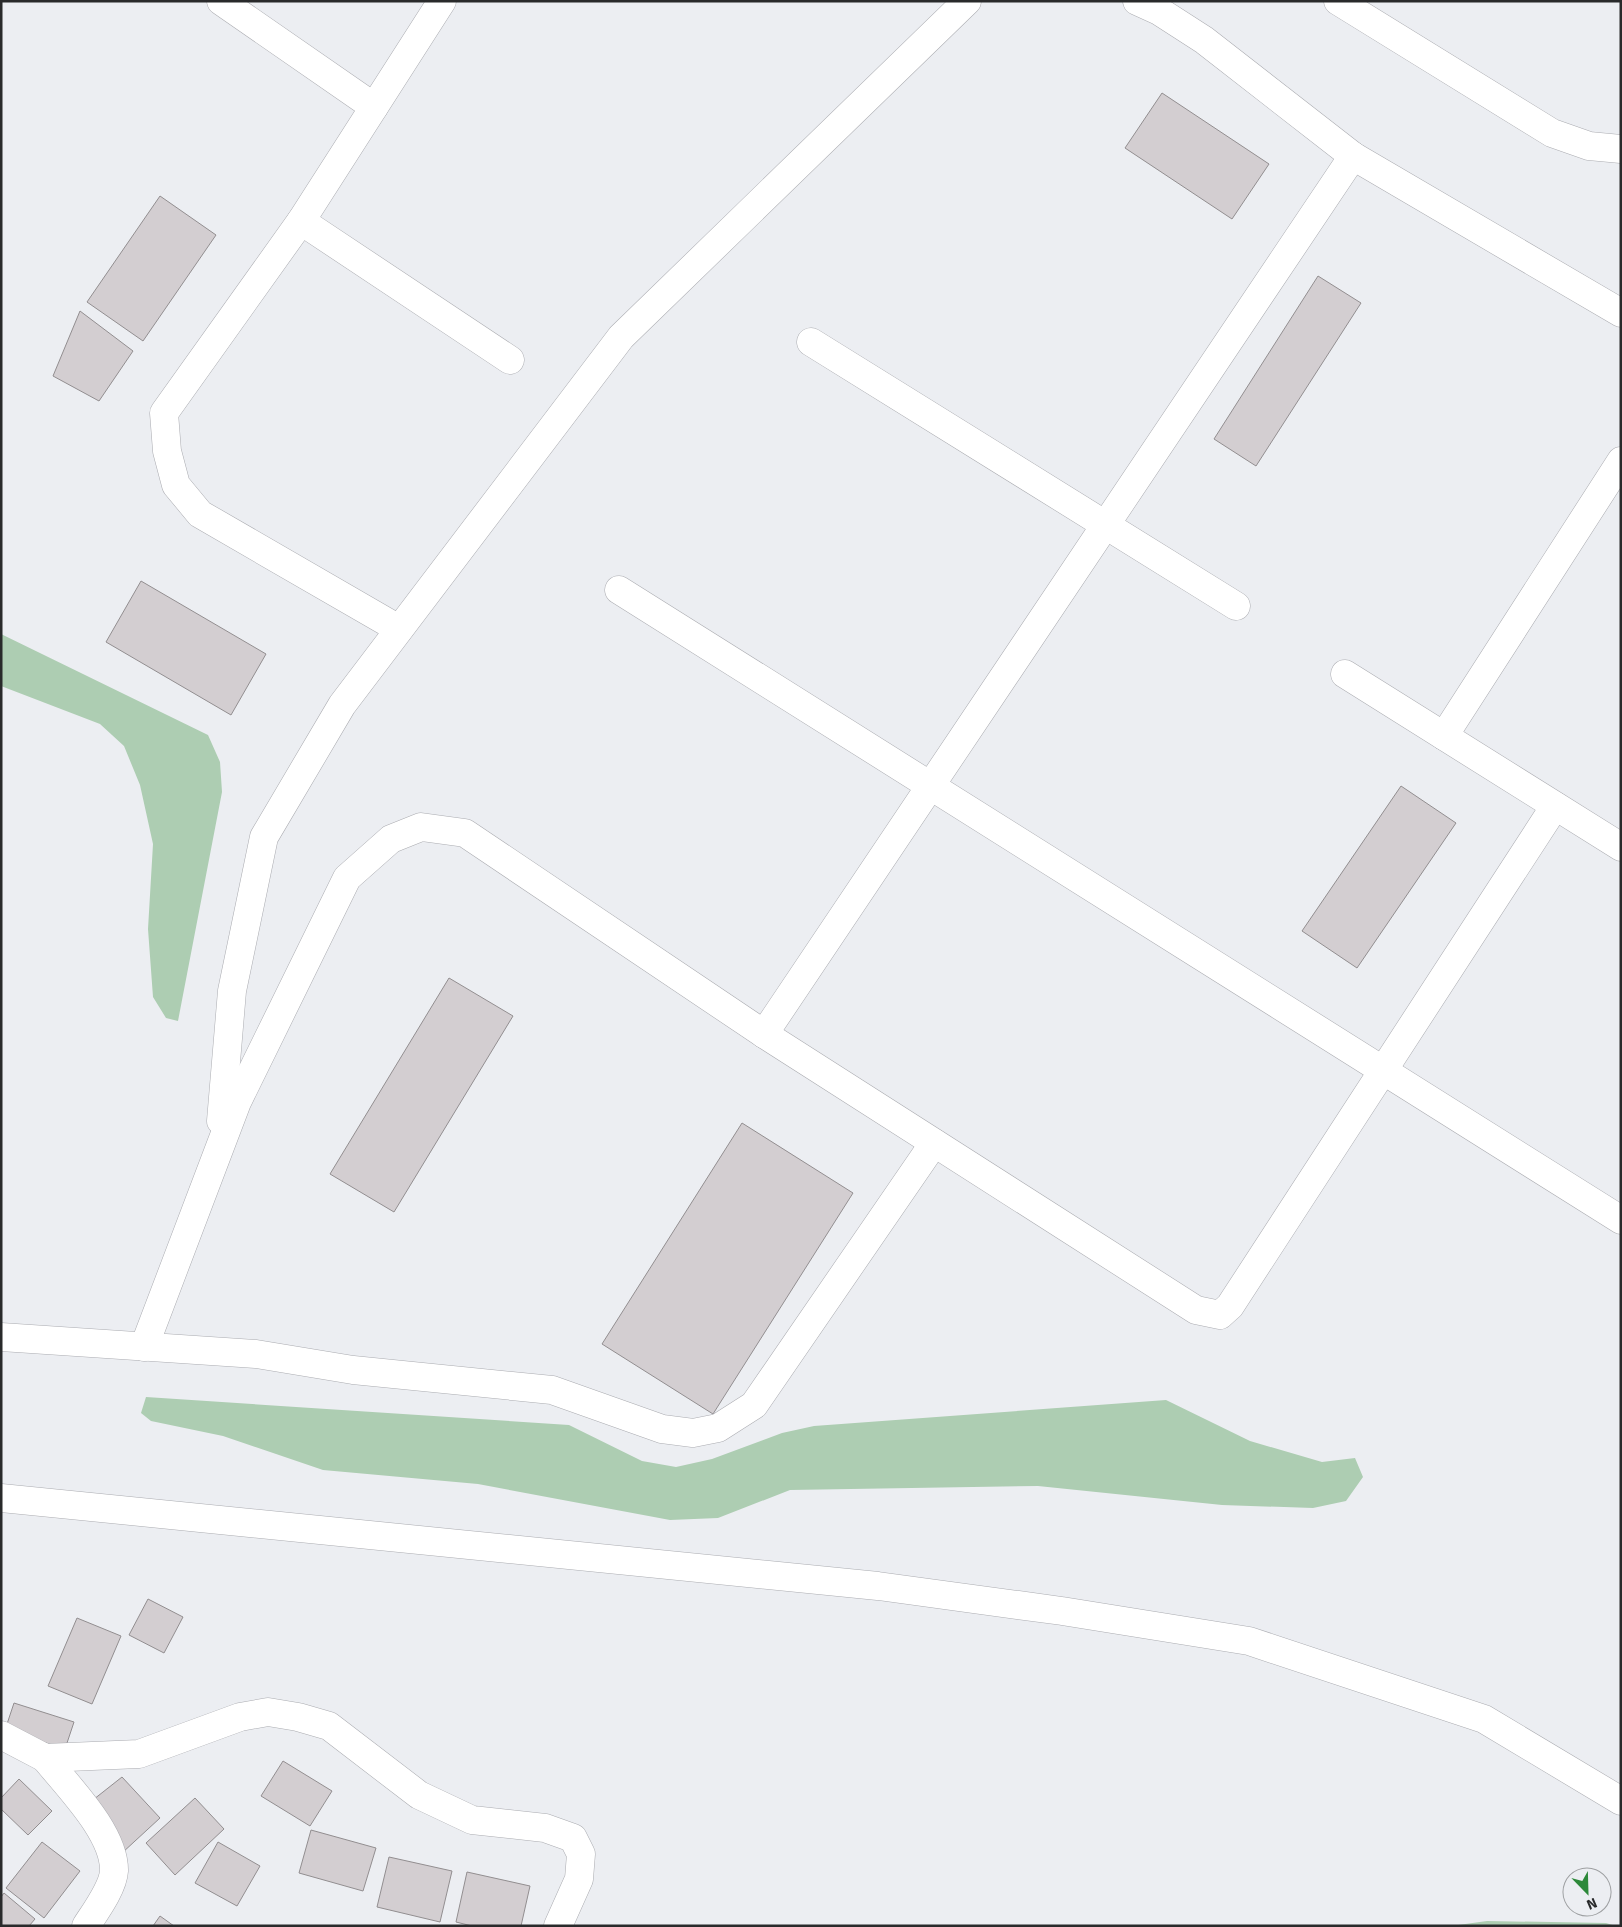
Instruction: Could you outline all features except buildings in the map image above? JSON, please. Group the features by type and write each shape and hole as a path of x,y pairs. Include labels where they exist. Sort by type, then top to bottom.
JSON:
{"street":[{"path":"221,1 374,107"},
{"path":"399,629 200,514 176,485 167,451 164,413 301,221 442,1"},
{"path":"218,1152 232,991 264,837 342,705 621,337 967,1"},
{"path":"1137,1 1159,12 1204,40 1353,156 1621,313"},
{"path":"1338,1 1552,132 1589,146 1621,149"},
{"path":"764,1034 1353,156"},
{"path":"301,221 510,360"},
{"path":"811,342 1236,606"},
{"path":"1444,736 1621,461"},
{"path":"619,590 1621,1220"},
{"path":"1345,674 1621,847"},
{"path":"144,1347 237,1102 347,878 391,839 421,827 464,833 764,1034 934,1143 1196,1310 1220,1315 1230,1306 1555,806"},
{"path":"1,1337 256,1354 353,1370 552,1390 662,1429 693,1433 718,1428 754,1404 934,1143"},
{"path":"1,1498 878,1586 1062,1611 1249,1641 1484,1719 1621,1801"},
{"path":"46,1758 139,1754 240,1717 268,1712 329,1726 419,1795 472,1820 544,1828 573,1838 581,1854 579,1878 558,1926"},
{"path":"1,1735 46,1758 98,1826 112,1851 114,1873 104,1899 86,1926"}],"green space":[{"path":"1,634 208,735 220,762 222,792 178,1021 166,1018 153,997 148,929 153,844 140,785 124,746 100,724 1,686"},
{"path":"146,1397 569,1425 642,1461 676,1467 712,1459 782,1433 814,1426 1166,1400 1250,1441 1322,1462 1355,1458 1363,1477 1346,1501 1313,1508 1222,1505 1038,1486 790,1490 718,1518 670,1520 478,1484 323,1470 223,1436 151,1421 141,1413"},
{"path":"1487,1921 1606,1923 1616,1926 1451,1926"}]}
